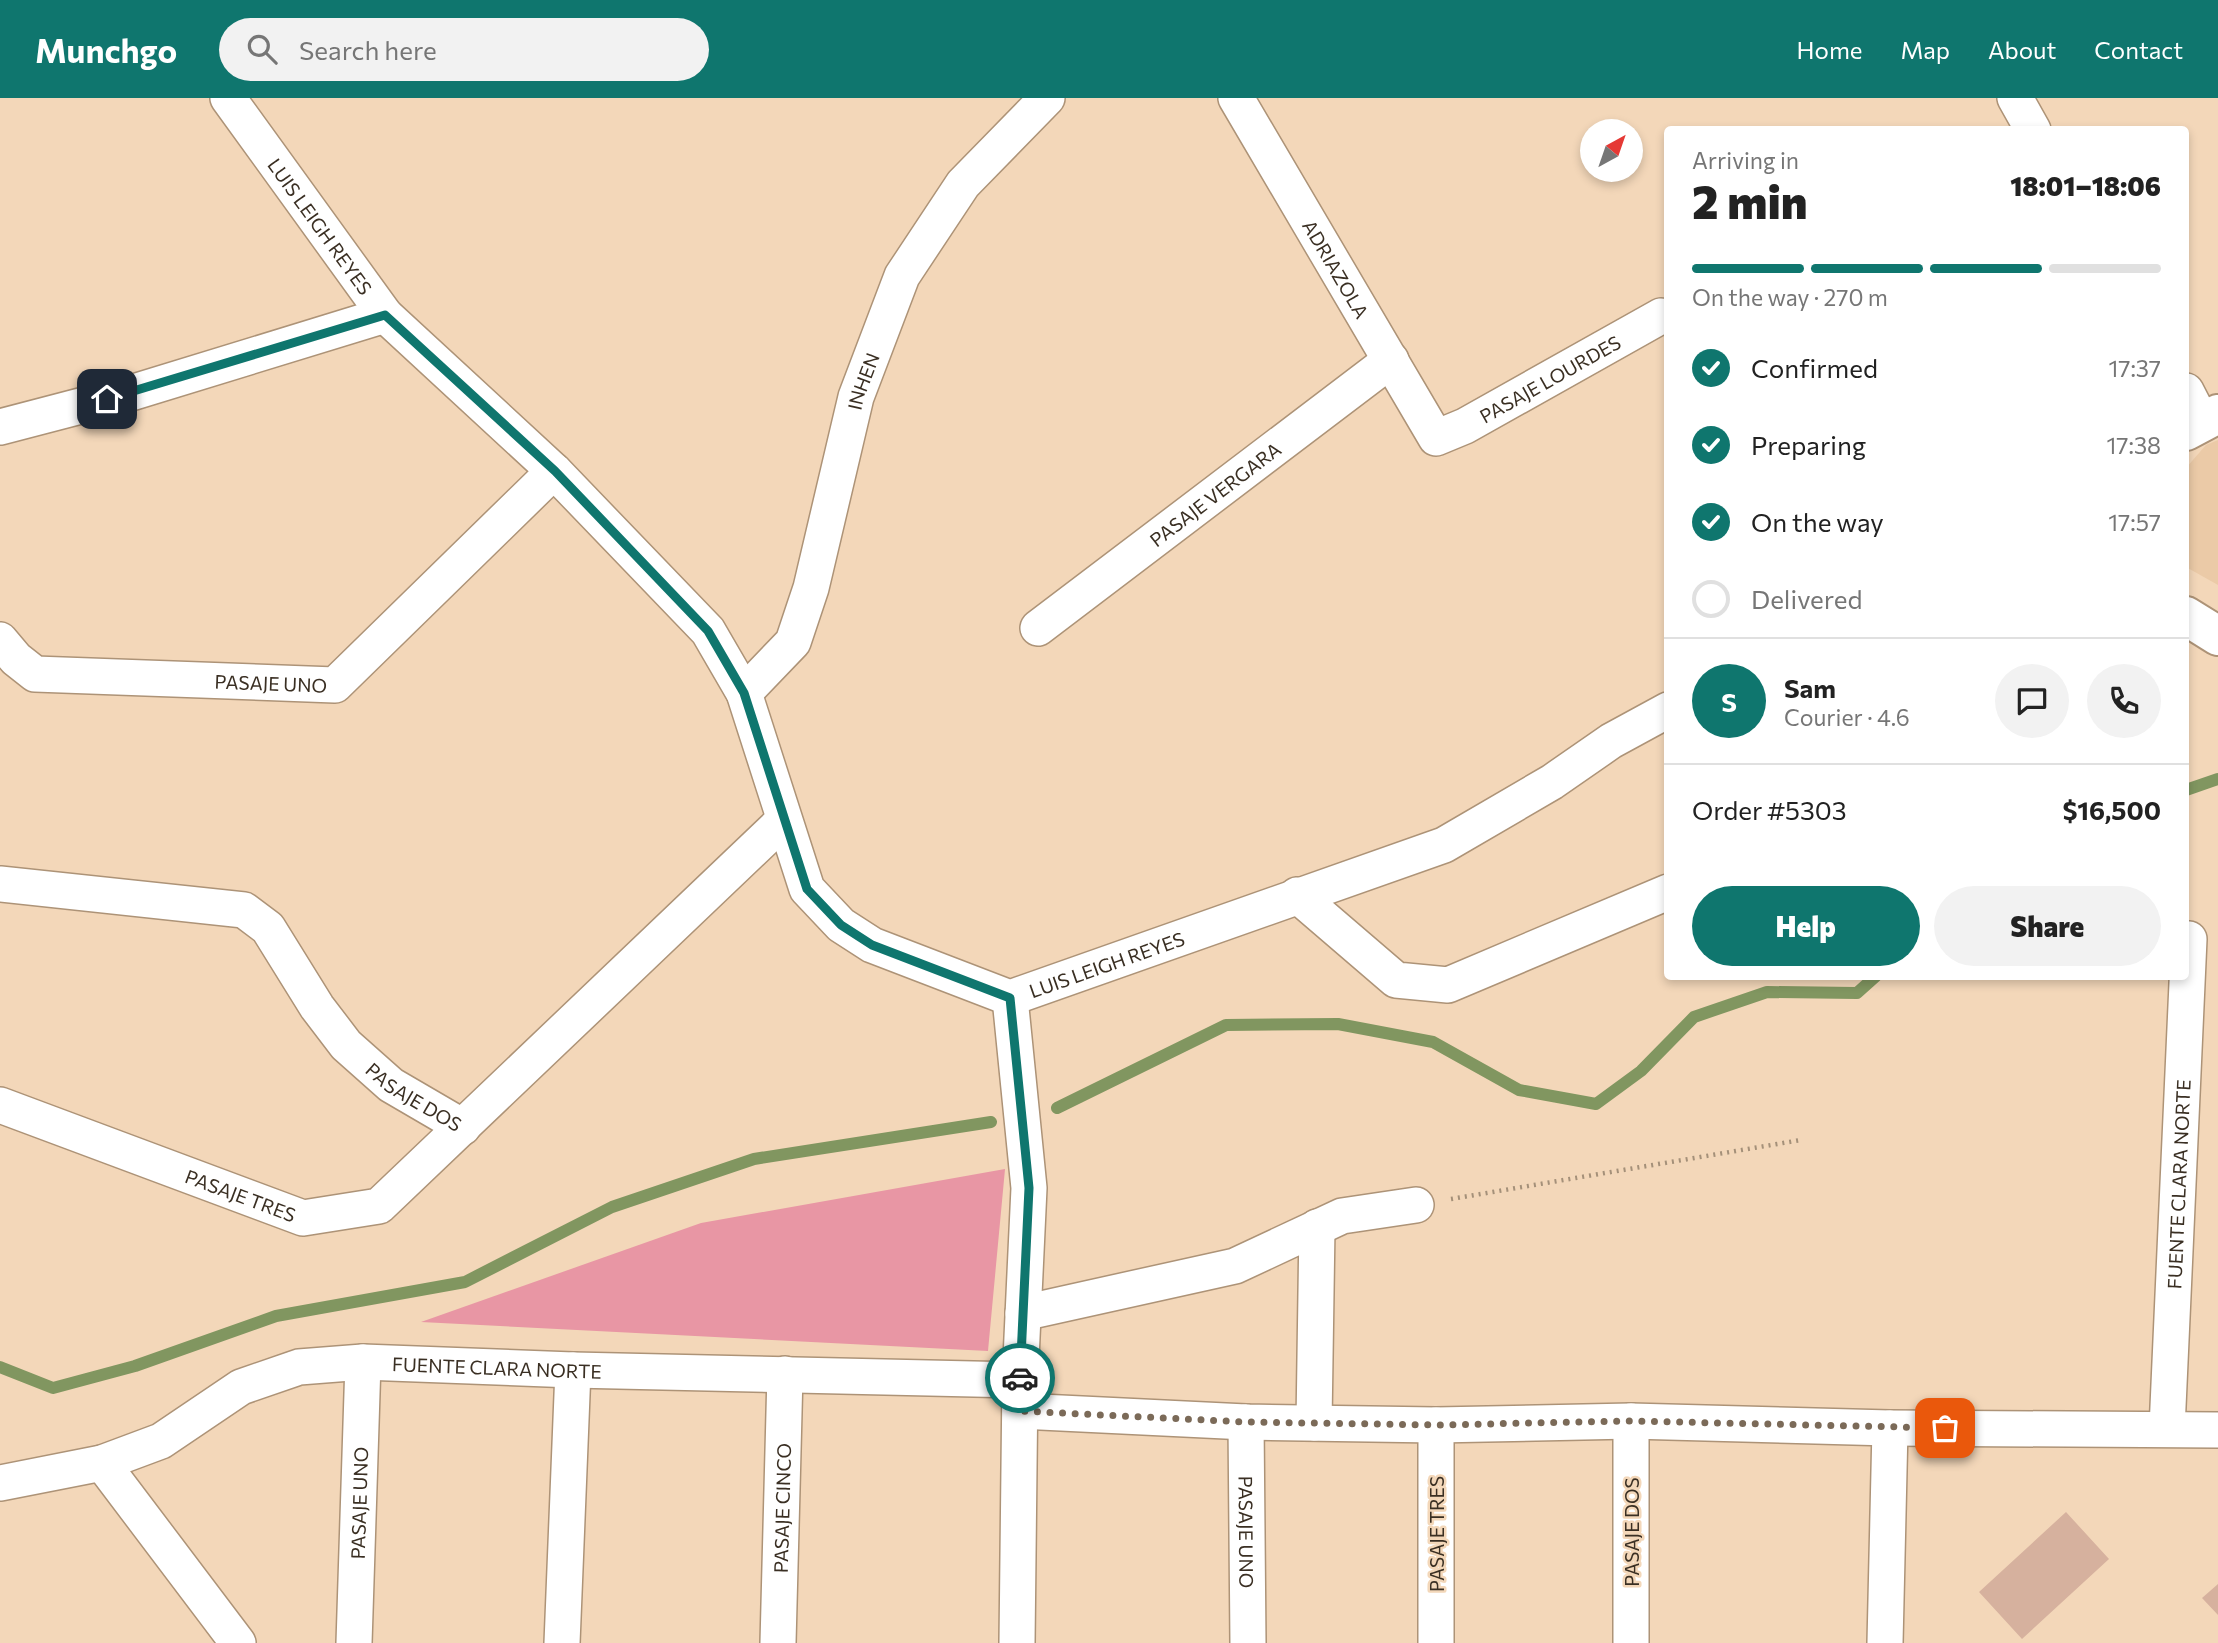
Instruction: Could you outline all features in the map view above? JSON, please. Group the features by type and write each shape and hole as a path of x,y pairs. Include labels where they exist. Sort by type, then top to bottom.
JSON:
{"street":[{"name":"LUIS LEIGH REYES","path":"228,98 385,315 555,471 708,631 744,693 807,889 841,925 872,945 1010,998 1064,982 1297,895 1444,845 1552,782 1611,741 1664,712"},
{"name":"INHEN","path":"744,693 793,642 811,588 856,397 902,276 963,184 1046,98"},
{"name":"ADRIAZOLA","path":"1236,98 1436,438"},
{"path":"2015,98 2031,126"},
{"path":"0,426 134,392 385,315"},
{"name":"PASAJE LOURDES","path":"1436,438 1465,426 1661,316"},
{"name":"PASAJE VERGARA","path":"1038,628 1391,360"},
{"name":"PASAJE UNO","path":"0,640 16,659 35,674 335,685 555,471"},
{"path":"2189,618 2218,636"},
{"name":"PASAJE DOS","path":"0,884 244,910 268,928 317,1007 346,1045 391,1085 463,1127 783,821"},
{"path":"1297,895 1395,980 1448,985 1664,894"},
{"name":"FUENTE CLARA NORTE","path":"2167,1429 2187,980"},
{"path":"1010,998 1029,1188 1020,1396 1017,1643"},
{"name":"PASAJE TRES","path":"0,1105 303,1218 379,1206 463,1127"},
{"path":"1023,1313 1235,1266 1342,1216 1416,1205"},
{"path":"1314,1423 1317,1227"},
{"name":"PASAJE UNO","path":"354,1643 363,1362"},
{"name":"FUENTE CLARA NORTE","path":"0,1483 102,1463 161,1441 241,1387 299,1367 363,1362 785,1374 1020,1396 1246,1422 1436,1425 1631,1421 1890,1428 2218,1430"},
{"path":"562,1643 573,1370"},
{"name":"PASAJE CINCO","path":"778,1643 785,1374"},
{"name":"PASAJE DOS","path":"1631,1421 1631,1643"},
{"name":"PASAJE UNO","path":"1246,1422 1248,1643"},
{"name":"PASAJE TRES","path":"1436,1425 1436,1643"},
{"path":"1885,1643 1890,1428"},
{"path":"102,1463 238,1643"}],"path":[{"path":"1416,1205 1801,1140"}],"shaded area":[{"path":"2218,440 2218,585 2189,569 2189,465 2206,445"},
{"path":"1005,1169 988,1351 421,1322 701,1223"}],"building":[{"path":"2066,1512 2109,1559 2022,1639 1979,1592"},
{"path":"2218,1584 2218,1615 2202,1598"}],"waterway":[{"path":"2189,789 2218,779"},
{"path":"1057,1108 1226,1025 1338,1024 1433,1042 1519,1090 1596,1104 1641,1071 1694,1017 1767,992 1857,993 1872,980"},
{"path":"0,1367 53,1388 135,1366 276,1316 465,1282 612,1207 754,1159 991,1122"}],"way so far":[{"path":"1020,1378 1020,1411 1068,1414 1291,1423 1436,1425 1631,1421 1945,1428"}],"route":[{"path":"107,399 385,315 555,471 708,631 744,693 807,889 841,925 872,945 939,974 1010,998 1029,1188 1020,1378"}]}
